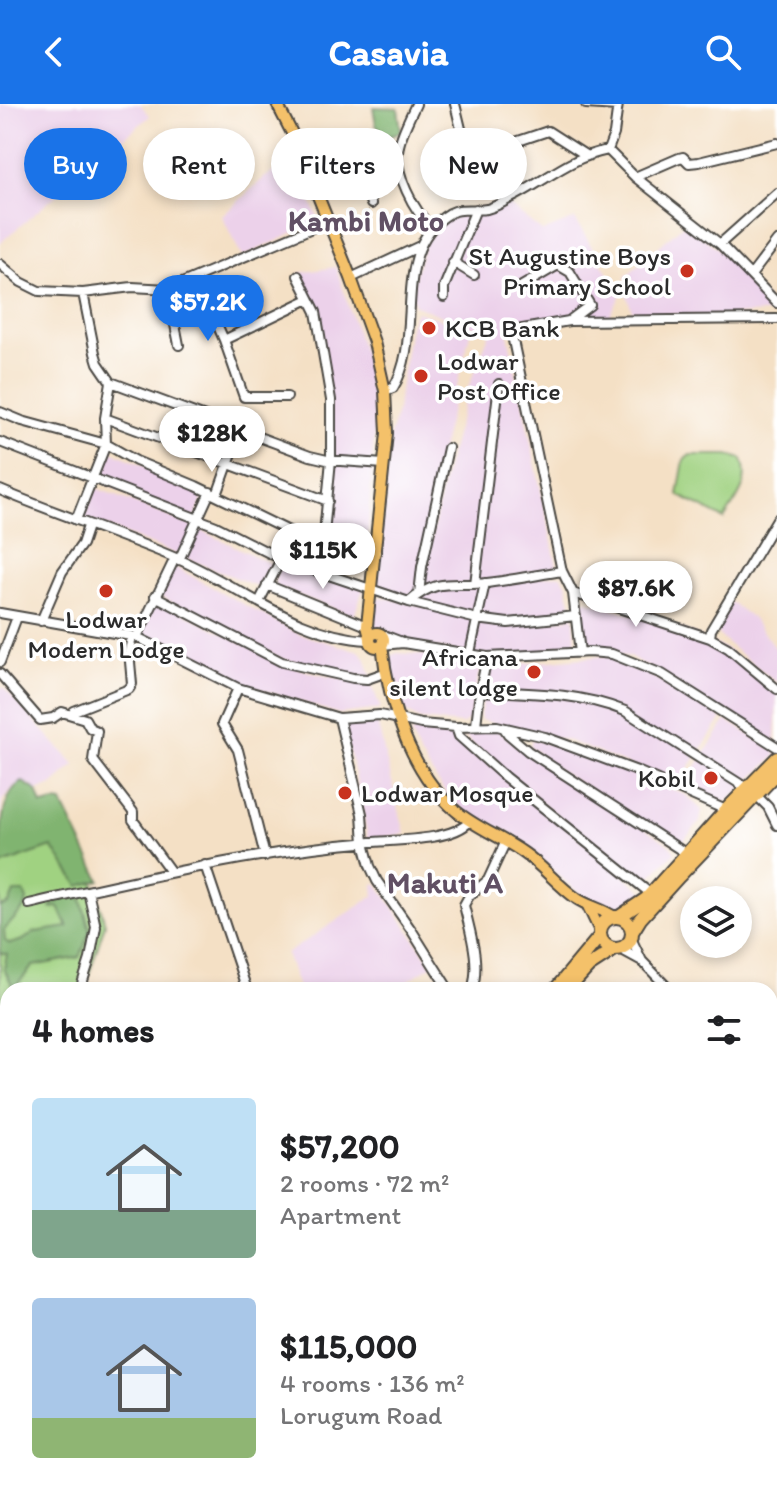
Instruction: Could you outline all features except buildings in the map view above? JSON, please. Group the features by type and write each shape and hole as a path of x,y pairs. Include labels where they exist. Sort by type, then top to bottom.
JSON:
{"highway":[{"path":"574,982 589,966 618,949 632,935 640,919 777,758"},
{"path":"561,982 600,934 604,922 651,894 726,810 777,773"},
{"path":"616,917 628,922 632,935"},
{"path":"600,934 605,945 618,949"}],"main road":[{"path":"277,104 289,128"},
{"path":"318,200 374,342 385,391 387,433 367,626 375,639"},
{"path":"369,611 397,719 412,751 435,787 450,805 470,821 506,841 587,905 616,917"},
{"path":"587,905 600,934"}],"street":[{"path":"416,104 399,147 399,164 420,216 432,228"},
{"path":"455,104 468,158 548,131 587,156"},
{"path":"586,104 618,105 608,150"},
{"path":"635,177 683,157 689,163 699,162 777,143"},
{"path":"385,391 396,384 402,366 411,306 409,290 420,246 432,228 453,211 487,209 514,197 560,168 608,150"},
{"path":"608,150 635,177 720,244 777,303"},
{"path":"720,244 777,193"},
{"path":"370,200 371,204"},
{"path":"444,297 444,287 453,262 476,209"},
{"path":"0,264 21,282 39,291 83,293 132,287 168,289 326,222"},
{"path":"752,274 777,241"},
{"path":"351,278 420,246"},
{"path":"453,262 474,275"},
{"path":"522,286 558,265 570,272 590,305 569,321"},
{"path":"298,276 316,312 331,400 331,460 323,544"},
{"path":"197,278 244,397 287,397"},
{"path":"168,289 179,345"},
{"path":"76,520 106,444 105,418 111,382 95,353 83,293"},
{"path":"224,340 309,299"},
{"path":"580,653 573,593 562,571 511,332 516,328 569,321 777,319"},
{"path":"111,382 310,456 384,464"},
{"path":"470,653 477,619 499,384"},
{"path":"0,412 106,444 294,534 323,544 376,552"},
{"path":"105,418 328,501"},
{"path":"74,711 129,689 132,684 129,651 134,637 229,464 240,431"},
{"path":"0,442 197,518 281,559 391,597 477,619 508,623 576,616"},
{"path":"419,594 448,448"},
{"path":"0,490 177,559 288,618 348,639 375,639 487,657 612,654 650,668 777,747"},
{"path":"710,638 711,630 777,519"},
{"path":"41,621 62,572 82,544 88,526"},
{"path":"259,602 294,534"},
{"path":"409,602 419,594 450,583 480,584 562,571"},
{"path":"267,585 367,626"},
{"path":"573,593 710,638 728,648 777,689"},
{"path":"155,596 282,662 353,678 385,675"},
{"path":"0,613 134,637 238,688 339,718 380,715 456,727 476,725 504,728 545,737 686,791 726,810"},
{"path":"0,662 17,617"},
{"path":"476,725 487,657"},
{"path":"0,674 40,720 53,718 62,712 85,719 90,728 97,731 93,760 133,812 133,820 171,872"},
{"path":"238,688 222,724 241,761 265,856"},
{"path":"480,691 570,695 610,704 752,791 768,807 777,825"},
{"path":"339,718 362,814 364,843 377,881 444,982"},
{"path":"456,727 459,736 505,777 651,894"},
{"path":"504,728 528,751 687,854"},
{"path":"29,904 205,865 364,843 433,837 460,829 470,821"},
{"path":"474,982 473,944 464,905 469,896 488,880 506,841"},
{"path":"205,865 244,982"},
{"path":"83,982 96,927 88,891"},
{"path":"632,935 642,961"},
{"path":"618,949 642,961 662,982"}],"shaded area":[{"path":"0,104 140,104 150,116 127,135 127,128 24,128 24,200 51,200 0,243"},
{"path":"271,173 271,200 310,200 320,221 242,257 222,216 240,200 255,200 255,186"},
{"path":"506,203 543,232 575,219 621,295 609,317 590,314 507,330 557,566 483,583 421,590 445,473 468,388 490,332 500,330 463,325 415,305 411,289 425,243 437,226 451,214"},
{"name":"St Augustine Boys Primary School","path":"685,223 739,266 777,312 708,317 632,311 624,287 627,282 625,277"},
{"path":"336,267 375,389 367,548 325,542 334,457 319,312 299,273"},
{"path":"416,311 471,329 443,442 416,593 407,597 369,592 388,442 396,416 410,326"},
{"path":"109,450 205,493 194,521 103,482 103,463"},
{"path":"96,488 193,526 275,566 264,589 84,518"},
{"path":"284,560 364,587 354,616 274,586"},
{"path":"173,566 299,634 359,651 365,657 371,676 358,676 282,659 158,595"},
{"path":"561,575 567,585 574,617 526,620 484,618 418,601 421,595 443,586"},
{"path":"382,597 511,625 574,618 576,649 501,660 380,637 371,629 374,599"},
{"path":"577,598 685,630 728,650 777,693 775,743 631,657 581,649"},
{"path":"156,599 281,663 320,675 371,683 381,709 339,714 228,679 142,634"},
{"path":"730,602 752,618 777,650 777,683 714,629"},
{"path":"397,653 445,656 479,664 469,720 463,724 420,720 406,712 397,700 388,657"},
{"path":"604,656 618,658 639,668 722,718 678,784 569,741 481,720 489,667"},
{"path":"3,687 75,765 52,785 37,791 30,784 15,785 2,801 0,820 0,689"},
{"path":"376,718 405,834 368,839 342,726 347,721"},
{"path":"726,720 774,750 776,756 725,803 684,785"},
{"path":"483,727 498,731 670,845 675,852 648,879 642,881 491,763 461,732"},
{"path":"417,728 455,734 647,895 622,922 617,923 606,917 511,833 467,813 449,798 420,755 411,734"},
{"path":"532,739 619,766 686,795 702,810 700,822 679,846 556,768 530,746"},
{"path":"377,883 432,965 406,982 296,982 286,954 374,896 373,885"}],"green space":[{"name":"Kambi Moto","path":"373,107 398,108 401,128 379,128"},
{"path":"690,455 728,455 742,459 744,483 724,519 678,495 684,460"},
{"path":"23,782 37,791 42,805 62,803 100,880 79,886 52,847 0,865 1,830 6,805 15,787"},
{"path":"67,821 92,876 105,924 87,982 0,982 0,847"},
{"path":"14,892 24,892 27,900 25,907 4,930 5,941 10,944 35,932 68,927 59,907 51,908 53,903 71,896 81,898 90,930 80,957 33,966 19,982 11,982 4,969 7,954 0,953 0,907 9,904"}],"place":[{"name":"St Augustine Boys Primary School","path":"687,271"},
{"name":"KCB Bank","path":"429,328"},
{"name":"Lodwar Post Office","path":"421,376"},
{"name":"Lodwar Modern Lodge","path":"106,591"},
{"name":"Africana silent lodge","path":"534,672"},
{"name":"Kobil","path":"711,778"},
{"name":"Lodwar Mosque","path":"345,793"}],"district":[{"name":"Kambi Moto","path":"366,220"},
{"name":"Makuti A","path":"445,882"}]}
